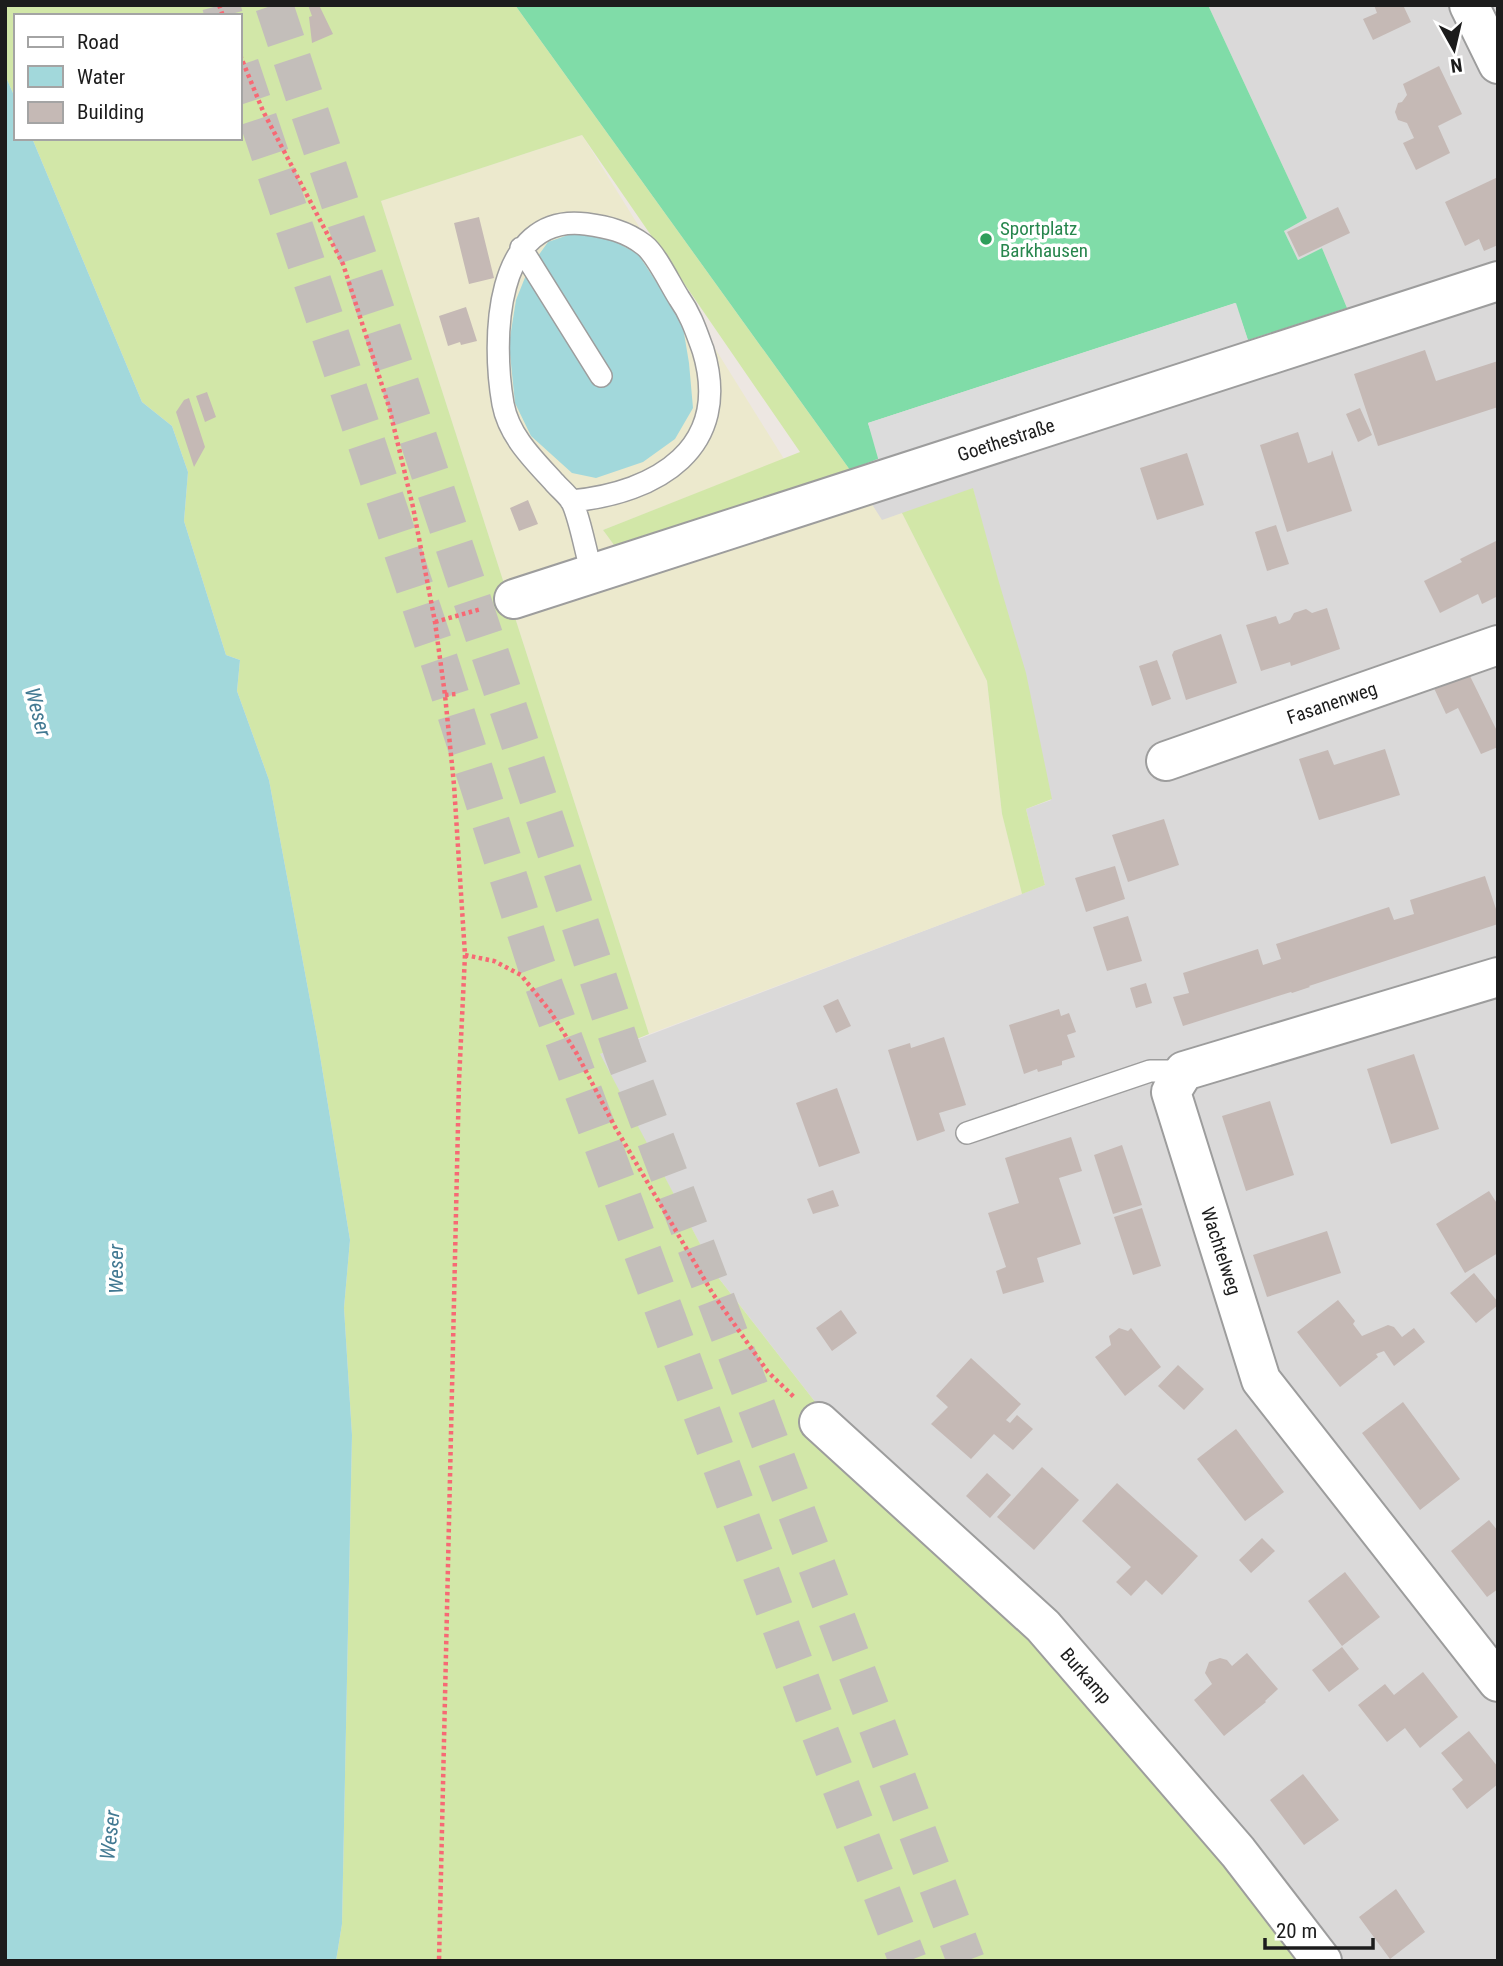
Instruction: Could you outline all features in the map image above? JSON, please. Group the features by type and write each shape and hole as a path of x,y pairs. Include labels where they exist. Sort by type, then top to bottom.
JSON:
{"street":[{"path":"1469,5 1498,64"},
{"name":"Goethestraße","path":"514,598 1498,281"},
{"name":"Fasanenweg","path":"1166,761 1498,645"},
{"path":"1184,1071 1498,977"},
{"name":"Wachtelweg","path":"1184,1071 1171,1092 1261,1380 1498,1682"},
{"name":"Burkamp","path":"818,1422 1043,1626 1238,1852 1322,1961"}],"lane":[{"path":"571,501 600,498 651,481 687,454 700,433 711,404 709,371 692,317 646,246 613,228 573,222 540,230 521,248 502,297 497,346 503,406 519,444 571,501 592,573"},
{"path":"521,248 601,376"},
{"path":"967,1133 1150,1071 1184,1071"}],"path":[{"path":"242,60 263,111 343,264 389,407 413,507 435,622 445,695 465,955 459,1081 439,1961"},
{"path":"435,622 514,598"},
{"path":"445,695 456,694"},
{"path":"465,955 494,961 521,975 550,1011 713,1294 768,1372 818,1422"}],"shaded area":[{"path":"1208,5 1498,5 1498,1961 1332,1961 823,1412 717,1276 599,1054 1045,885 1026,809 1051,800 973,489 882,521 850,470 879,458 868,423 1236,303 1347,308 1322,248 1298,260 1284,231 1307,218"},
{"path":"582,135 784,459 603,530 614,545 850,470 882,520 902,513 987,681 1002,814 1022,894 649,1034 381,201"},
{"path":"1236,303 1255,362 885,483 868,423"}],"green space":[{"path":"5,5 515,5 850,470 614,545 603,530 800,452 582,135 381,201 649,1034 600,1054 717,1276 823,1412 1332,1961 336,1961 342,1924 352,1435 344,1308 350,1240 317,1037 269,780 237,691 240,660 226,655 184,521 188,472 172,426 142,402 33,140 242,140 242,14 14,14 14,95 5,75"},
{"name":"Sportplatz Barkhausen","path":"515,5 1208,5 1307,218 1284,231 1298,260 1322,248 1347,308 1248,340 1235,303 868,423 880,458 850,470"},
{"path":"973,488 1026,673 1052,799 1026,809 1045,885 1022,894 1002,814 987,681 902,513"}],"water":[{"name":"Weser","path":"5,75 14,95 14,140 33,140 142,402 172,426 188,472 184,521 226,655 240,660 237,691 269,780 317,1037 350,1240 344,1308 352,1435 342,1924 336,1961 5,1961"},
{"path":"574,233 610,239 638,254 682,321 689,363 693,408 675,439 643,462 596,478 572,473 531,436 515,403 509,344 516,300 528,270 548,242"}],"building":[{"path":"308,5 319,5 333,34 312,43 309,17 312,16"},
{"path":"1374,5 1403,5 1411,22 1373,40 1363,19 1377,13"},
{"path":"1439,66 1462,114 1438,126 1450,153 1416,170 1403,143 1414,138 1407,123 1398,120 1395,112 1398,103 1407,95 1403,84"},
{"path":"1498,177 1498,245 1484,251 1479,239 1465,246 1445,202"},
{"path":"1338,207 1350,233 1299,257 1287,232"},
{"path":"479,217 494,278 469,284 454,223"},
{"path":"466,307 477,341 448,346 439,316"},
{"path":"1425,350 1436,381 1498,361 1498,407 1378,446 1354,374"},
{"path":"207,392 216,417 205,422 196,396"},
{"path":"189,398 205,447 194,467 176,412 184,400"},
{"path":"1360,408 1372,435 1358,442 1346,414"},
{"path":"1298,432 1308,463 1331,455 1332,450 1352,511 1287,532 1260,445"},
{"path":"1187,453 1204,505 1157,520 1140,468"},
{"path":"528,500 538,524 519,531 510,508"},
{"path":"1276,525 1289,564 1267,571 1255,532"},
{"path":"1498,540 1498,596 1482,604 1478,594 1440,613 1424,581"},
{"path":"1327,608 1340,649 1291,666 1290,662 1261,671 1246,625 1276,616 1279,624 1290,620 1294,613 1306,609 1312,613"},
{"path":"1221,634 1237,683 1186,700 1172,655 1174,651"},
{"path":"1157,660 1171,699 1152,706 1139,666"},
{"path":"1468,672 1498,733 1498,747 1481,754 1458,708 1446,714 1433,686"},
{"path":"1385,749 1400,795 1319,820 1299,759 1328,750 1334,765"},
{"path":"1164,819 1179,865 1128,882 1112,835"},
{"path":"1115,866 1125,899 1086,912 1075,878"},
{"path":"1485,876 1498,915 1498,924 1292,993 1183,1026 1173,997 1189,993 1183,973 1258,949 1263,965 1281,959 1276,944 1389,907 1394,920 1414,914 1410,900"},
{"path":"1128,916 1142,961 1107,971 1093,927"},
{"path":"1146,983 1152,1003 1136,1008 1130,988"},
{"path":"838,999 851,1026 836,1033 823,1006"},
{"path":"1059,1009 1061,1016 1069,1013 1076,1032 1067,1035 1075,1057 1062,1061 1062,1065 1024,1074 1009,1025"},
{"path":"944,1037 966,1105 939,1113 945,1131 917,1141 888,1050 910,1043 911,1048"},
{"path":"1414,1054 1439,1129 1391,1144 1367,1069"},
{"path":"837,1088 860,1153 819,1167 796,1103"},
{"path":"1270,1101 1294,1175 1246,1191 1222,1116"},
{"path":"1071,1137 1082,1171 1059,1178 1081,1244 1037,1258 1044,1282 1003,1294 996,1271 1006,1267 988,1213 1019,1203 1005,1158"},
{"path":"1122,1145 1142,1205 1113,1214 1094,1155"},
{"path":"833,1190 839,1206 813,1214 807,1199"},
{"path":"1489,1191 1498,1205 1498,1253 1465,1273 1436,1224"},
{"path":"1142,1208 1161,1266 1133,1275 1114,1217"},
{"path":"1327,1231 1341,1273 1267,1297 1253,1255"},
{"path":"1474,1273 1498,1302 1498,1305 1476,1323 1450,1293"},
{"path":"1338,1300 1355,1321 1353,1324 1362,1336 1388,1325 1394,1327 1402,1337 1414,1328 1425,1342 1394,1366 1384,1351 1376,1354 1378,1357 1340,1387 1297,1332"},
{"path":"841,1310 857,1333 832,1351 816,1328"},
{"path":"1119,1328 1128,1331 1131,1328 1161,1367 1125,1396 1095,1357 1111,1345 1109,1336"},
{"path":"971,1358 1021,1404 1006,1420 1010,1423 1017,1415 1033,1429 1013,1450 994,1434 971,1459 931,1424 948,1407 936,1396"},
{"path":"1178,1365 1204,1389 1184,1410 1158,1386"},
{"path":"1403,1402 1460,1479 1420,1510 1362,1433"},
{"path":"1236,1429 1284,1492 1245,1521 1197,1459"},
{"path":"1042,1467 1079,1500 1034,1550 997,1517"},
{"path":"987,1473 1011,1495 990,1518 966,1496"},
{"path":"1117,1483 1198,1556 1162,1595 1146,1580 1131,1596 1116,1582 1131,1567 1082,1521"},
{"path":"1489,1520 1498,1531 1498,1589 1487,1597 1451,1551"},
{"path":"1262,1538 1275,1551 1251,1573 1239,1560"},
{"path":"1345,1572 1380,1617 1342,1646 1308,1601"},
{"path":"1342,1647 1359,1669 1329,1692 1312,1670"},
{"path":"1247,1653 1278,1689 1224,1736 1194,1700 1212,1684 1205,1673 1209,1662 1220,1658 1227,1660 1232,1666"},
{"path":"1423,1672 1458,1717 1420,1748 1405,1728 1387,1742 1358,1705 1385,1684 1394,1695"},
{"path":"1469,1731 1498,1767 1498,1784 1467,1809 1452,1789 1463,1780 1441,1753"},
{"path":"1303,1774 1339,1820 1304,1845 1270,1800"},
{"path":"1396,1889 1425,1932 1390,1959 1359,1917"}],"tunnel":[{"path":"221,5 223,14"},
{"path":"274,5 623,1053 966,1961"},
{"path":"242,71 439,660 536,964 819,1730 908,1961"}],"place":[{"name":"Sportplatz Barkhausen","path":"986,239"}]}
